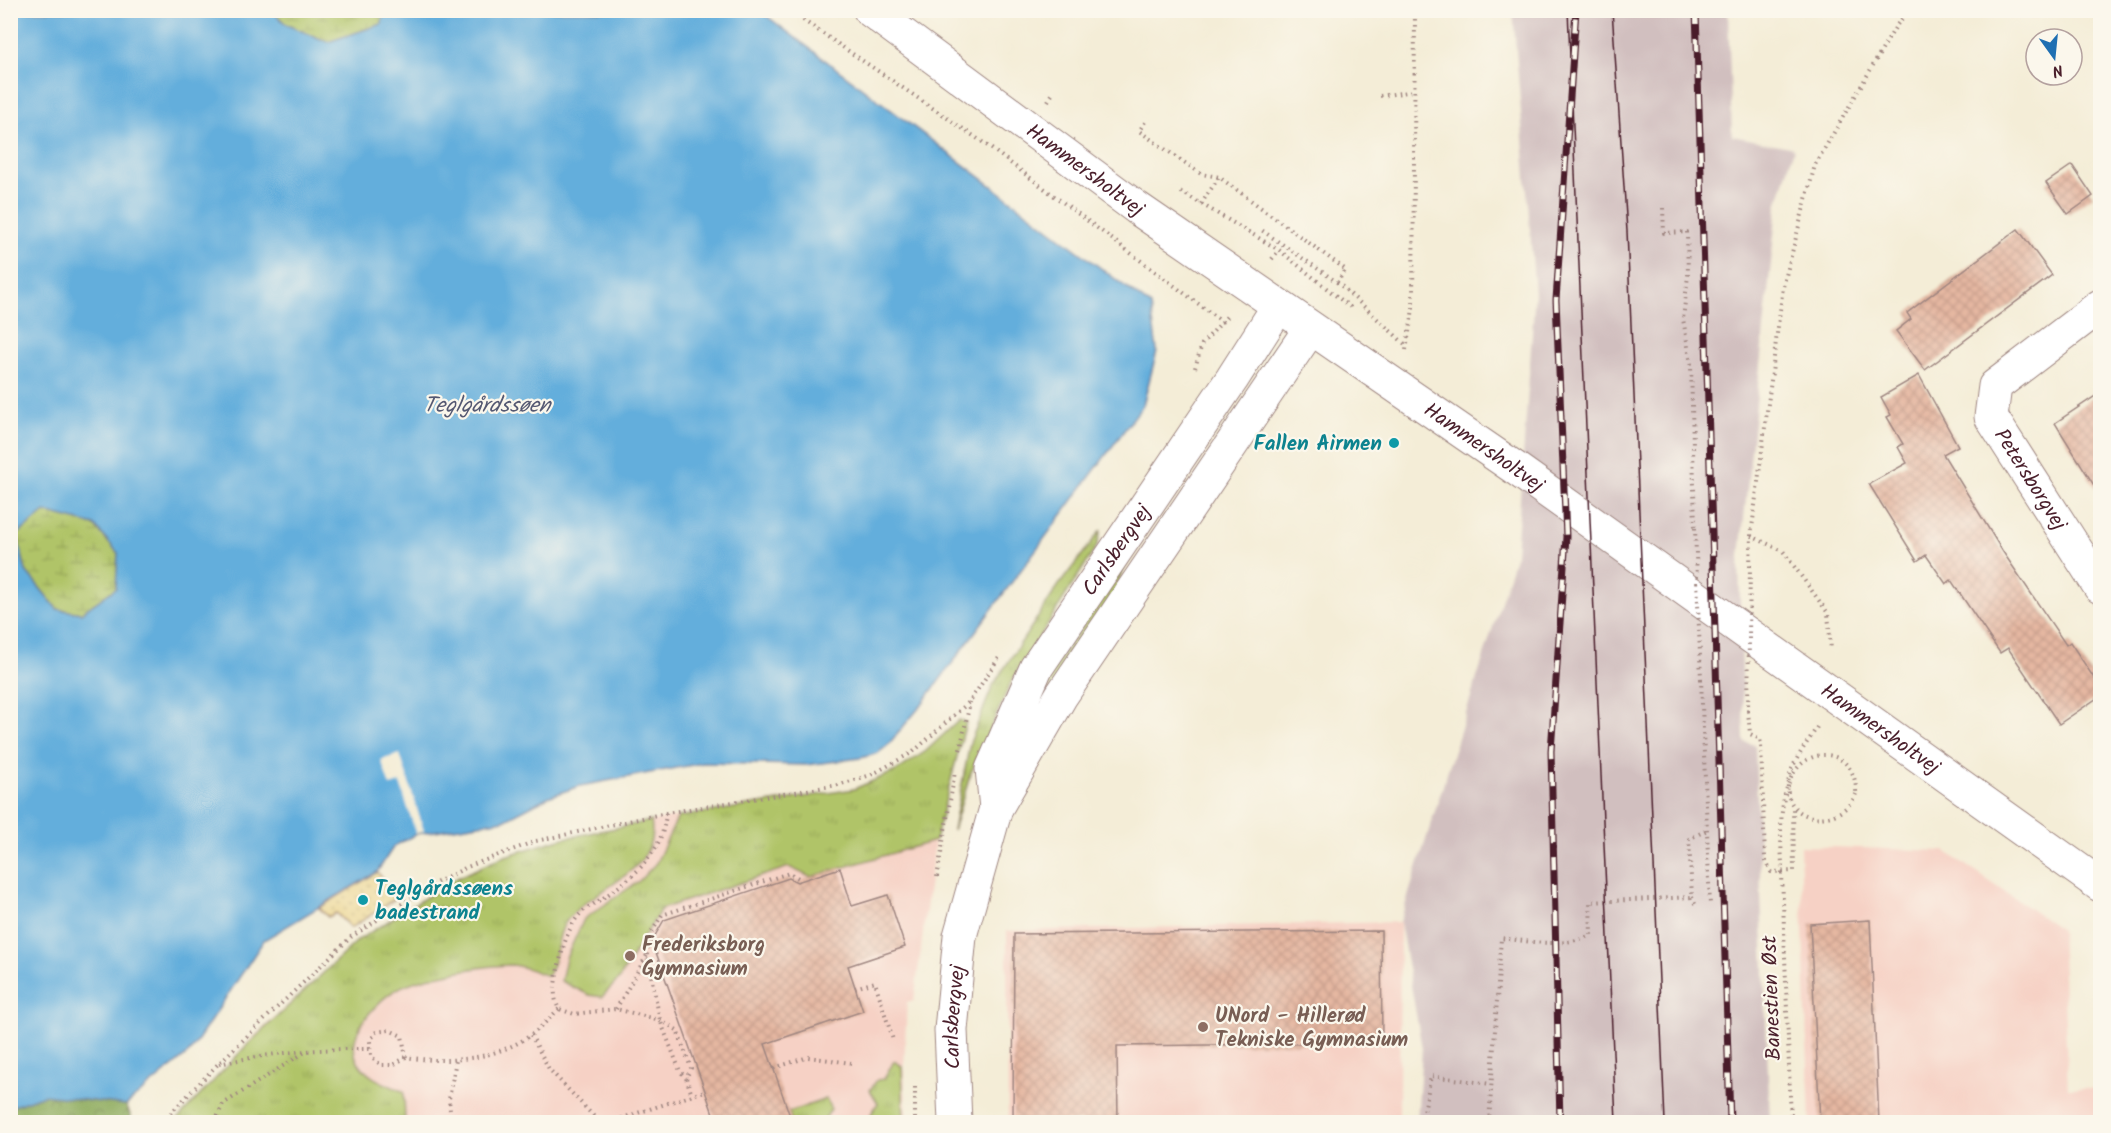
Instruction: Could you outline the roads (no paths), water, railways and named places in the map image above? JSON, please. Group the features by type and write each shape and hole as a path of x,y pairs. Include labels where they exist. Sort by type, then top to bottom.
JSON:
{"street":[{"name":"Hammersholtvej","path":"870,10 1137,208 1515,468 2100,885"},
{"name":"Petersborgvej","path":"2100,306 1995,386 1991,417 2100,587"},
{"name":"Carlsbergvej","path":"996,808 992,769 1036,668 1232,380 1278,307"},
{"name":"Carlsbergvej","path":"955,1122 951,1030 960,936 996,808 1062,696 1310,329"}],"water":[{"name":"Teglgårdssøen","path":"11,11 272,11 287,25 328,42 382,24 384,11 760,11 1151,306 1157,351 1143,405 919,708 887,746 878,753 861,758 806,765 703,763 580,786 548,797 504,820 416,834 394,846 377,872 264,940 190,1052 126,1105 44,1095 11,1107","holes":["45,512 94,525 118,553 116,588 81,613 57,609 26,571 17,535"]}],"tram line":[{"path":"1568,10 1616,1122"},
{"path":"1612,10 1627,231 1665,1122"}],"railway":[{"path":"1560,1122 1551,751 1566,537 1556,300 1576,10"},
{"path":"1696,10 1730,1122"}],"place":[{"name":"Fallen Airmen","path":"1394,443"},
{"name":"Teglgårdssøens badestrand","path":"363,900"},
{"name":"Frederiksborg Gymnasium","path":"630,956"},
{"name":"UNord - Hillerød Tekniske Gymnasium","path":"1203,1027"}]}
